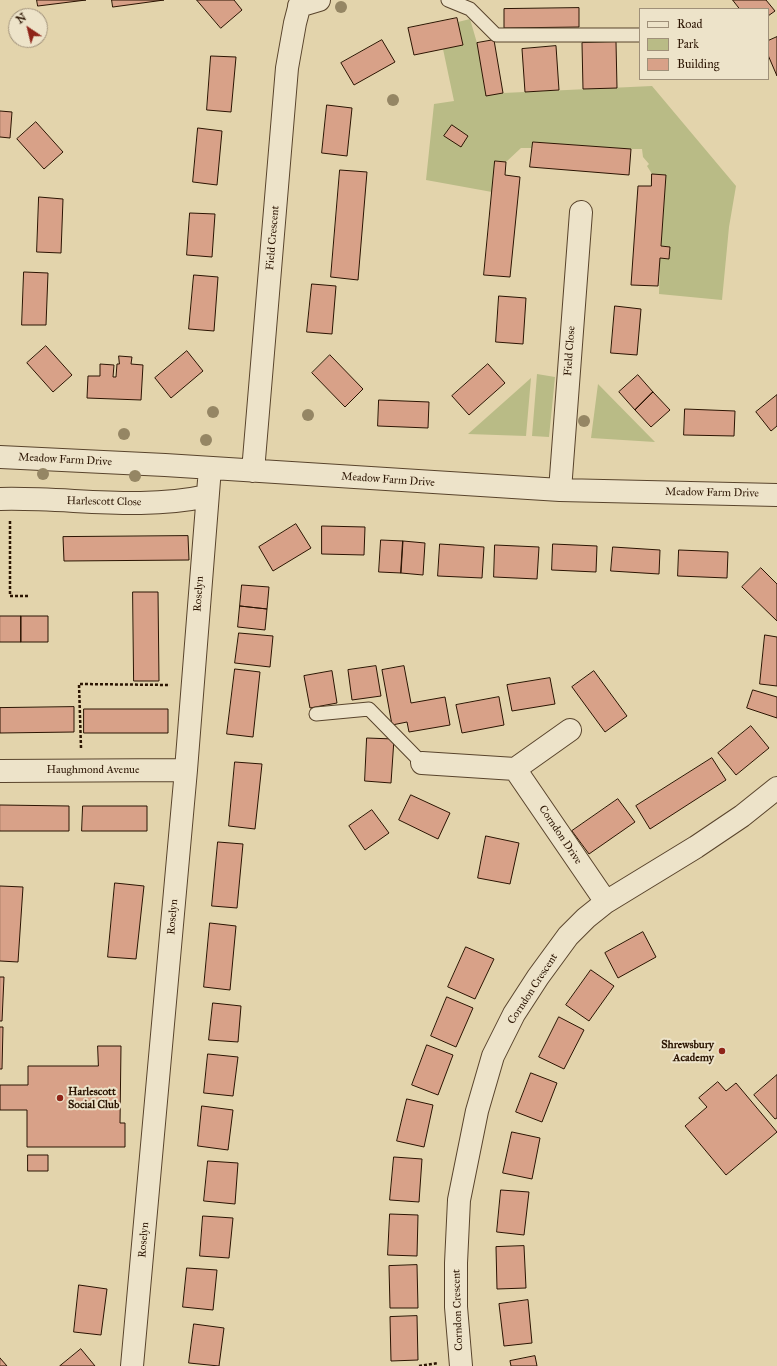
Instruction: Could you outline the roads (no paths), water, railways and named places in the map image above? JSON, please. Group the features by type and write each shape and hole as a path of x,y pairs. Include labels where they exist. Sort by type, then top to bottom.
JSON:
{"street":[{"name":"Field Crescent","path":"253,471 287,68 306,2"},
{"name":"Field Close","path":"560,490 581,212"},
{"name":"Meadow Farm Drive","path":"0,457 210,468 560,490 777,495"},
{"name":"Roselyn","path":"132,1366 186,770 210,468"},
{"name":"Harlescott Close","path":"5,499 125,503 186,501 207,496"},
{"path":"422,763 515,769 570,730"},
{"name":"Corndon Drive","path":"515,769 606,902"},
{"name":"Haughmond Avenue","path":"0,771 186,770"},
{"name":"Corndon Crescent","path":"461,1366 456,1307 456,1263 459,1200 477,1111 493,1056 514,1014 538,977 568,936 586,918 606,902 696,847 742,816 777,788"}],"lane":[{"path":"448,0 470,9 496,35 639,35"},
{"path":"316,714 369,710 422,763"}],"place":[{"name":"Shrewsbury Academy","path":"722,1051"},
{"name":"Harlescott Social Club","path":"60,1098"}]}
